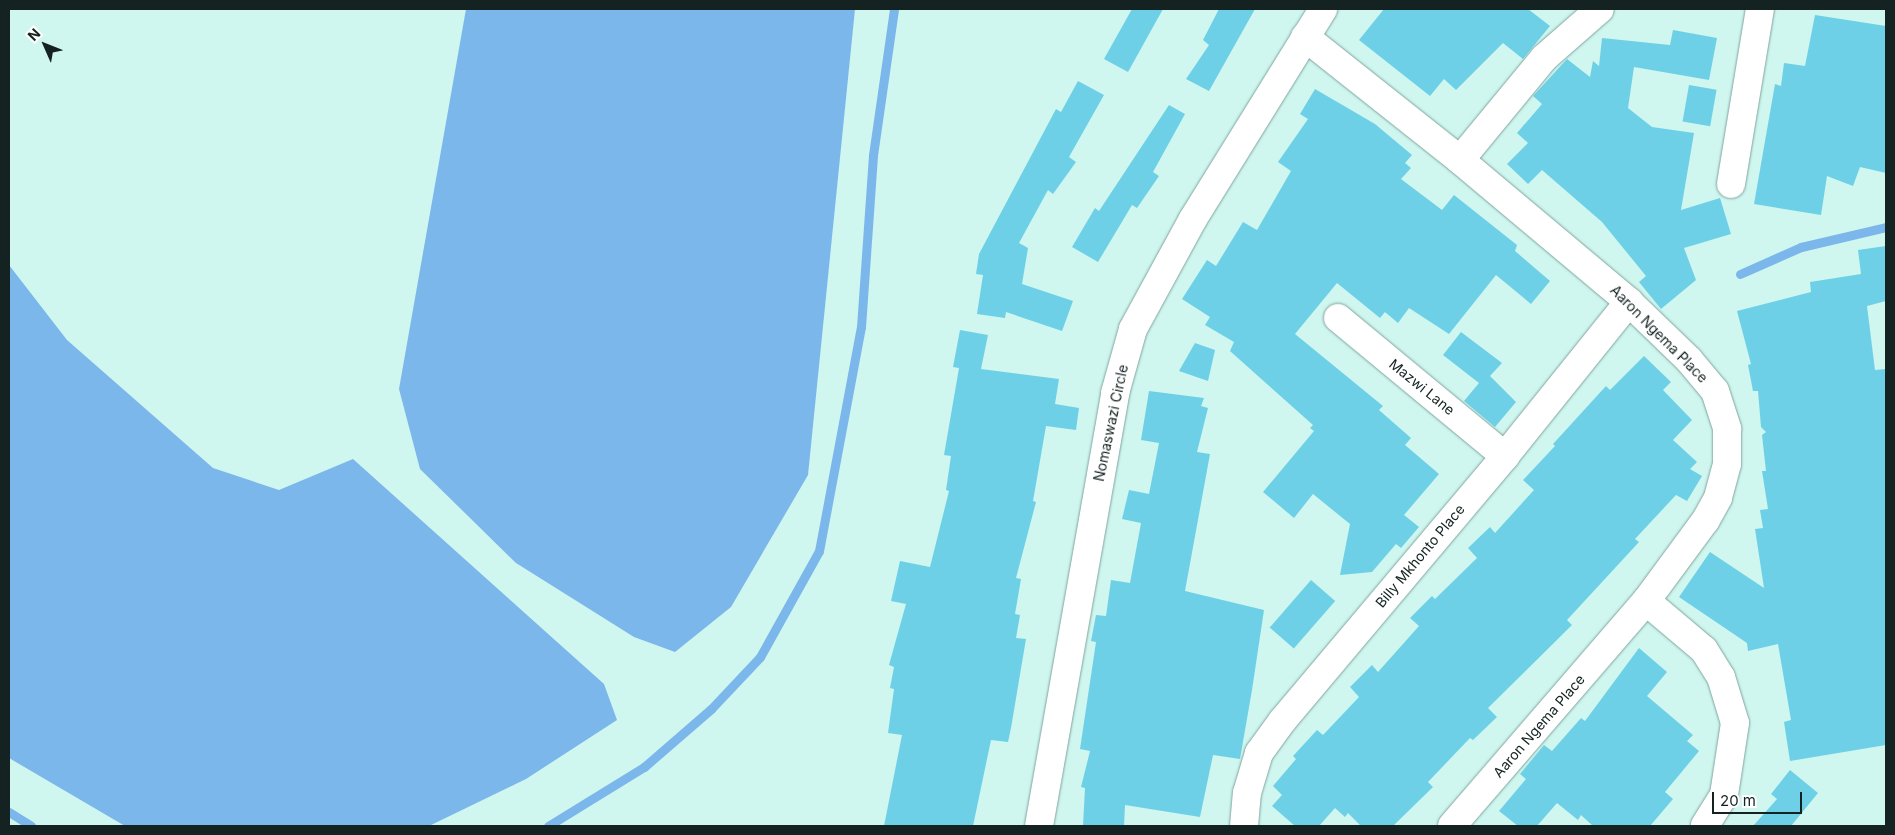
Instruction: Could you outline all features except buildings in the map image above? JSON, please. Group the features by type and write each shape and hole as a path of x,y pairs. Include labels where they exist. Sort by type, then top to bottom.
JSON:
{"street":[{"name":"Nomaswazi Circle","path":"1039,826 1115,393 1133,329 1193,220 1323,9"},
{"path":"1460,160 1544,58 1600,9"},
{"path":"1731,184 1760,9"},
{"name":"Aaron Ngema Place","path":"1305,37 1460,160 1629,302 1689,360 1715,391 1726,429 1727,464 1718,498 1646,601 1452,826"},
{"name":"Billy Mkhonto Place","path":"1244,826 1247,793 1259,753 1283,720 1505,456 1629,302"},
{"name":"Mazwi Lane","path":"1338,318 1505,456"},
{"path":"1646,601 1704,650 1721,677 1735,723 1724,795 1705,826"}],"water":[{"path":"466,9 855,9 808,475 731,607 675,652 634,637 516,563 420,469 399,389"},
{"path":"9,265 67,340 213,468 279,490 353,459 604,684 617,720 526,779 429,826 125,826 9,758"}],"waterway":[{"path":"548,826 644,767 711,709 760,657 819,551 861,327 873,155 894,9"},
{"path":"1740,274 1801,247 1886,227"},
{"path":"9,812 31,826"}]}
